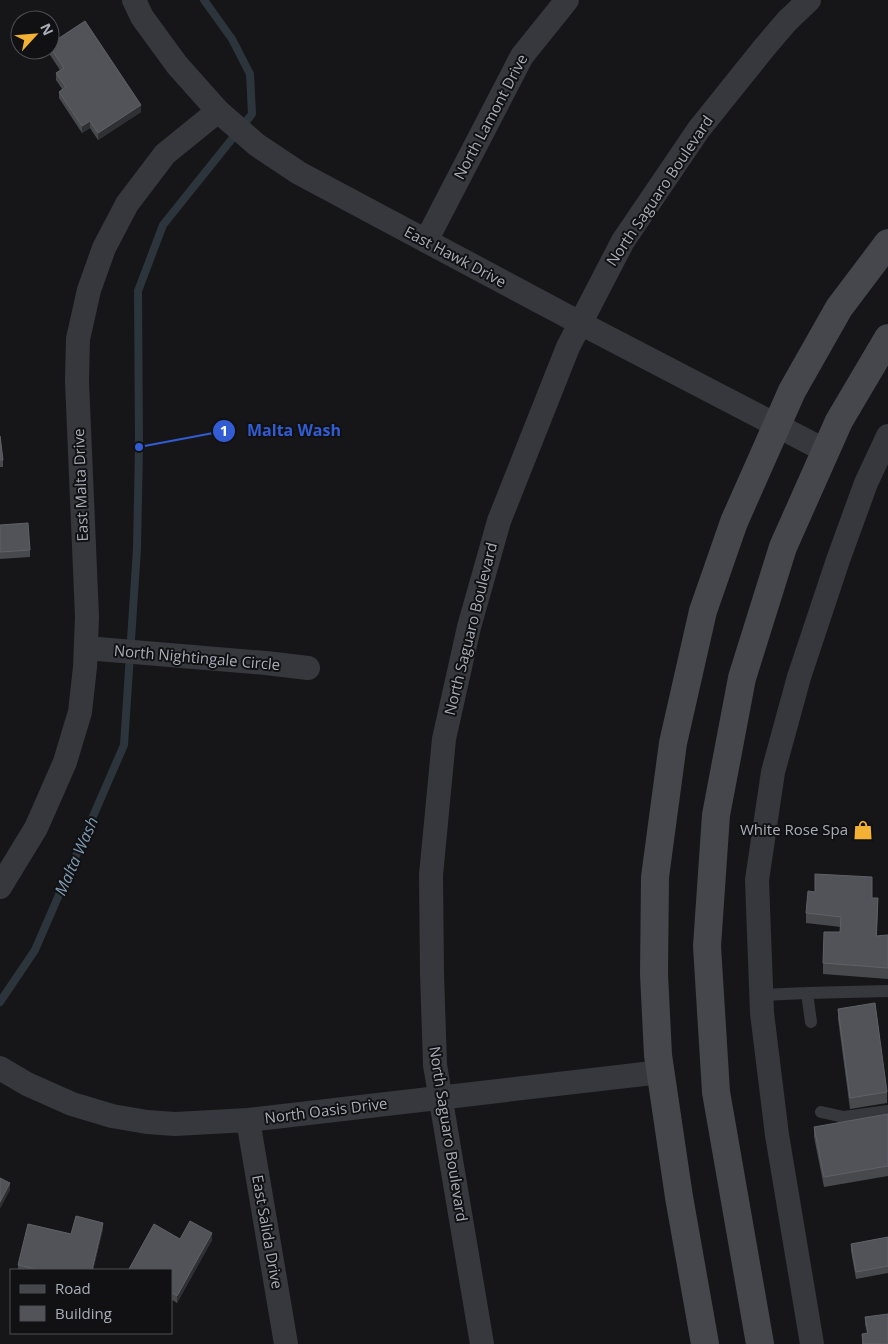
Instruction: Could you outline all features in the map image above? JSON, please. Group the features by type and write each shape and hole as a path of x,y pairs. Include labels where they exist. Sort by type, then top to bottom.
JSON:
{"main road":[{"path":"705,1344 678,1198 658,1054 654,974 655,877 673,743 703,611 734,522 792,391 839,308 888,243"},
{"path":"760,1344 716,1092 707,946 716,815 742,678 783,547 839,421 888,338"}],"street":[{"name":"East Hawk Drive","path":"134,0 142,17 177,65 218,111 258,145 299,173 580,324 826,451"},
{"name":"North Lamont Drive","path":"426,241 522,56 567,0"},
{"name":"North Saguaro Boulevard","path":"482,1344 434,1055 432,973 431,875 444,739 469,627 499,521 568,346 623,241 699,129 787,21 809,0"},
{"name":"East Malta Drive","path":"0,887 36,828 65,762 80,712 87,617 77,381 78,339 89,290 104,248 127,204 165,154 218,111"},
{"path":"812,1344 777,1135 762,1013 757,880 773,772 799,677 866,483 888,436"},
{"name":"North Nightingale Circle","path":"86,648 308,668"},
{"name":"North Oasis Drive","path":"0,1068 27,1084 72,1104 112,1116 147,1122 175,1124 248,1120 661,1072"},
{"name":"East Salida Drive","path":"248,1120 286,1344"}],"lane":[{"path":"762,995 888,991"},
{"path":"807,993 811,1022"},
{"path":"821,1112 844,1117 888,1111"}],"building":[{"path":"85,21 141,105 98,133 90,121 82,126 59,92 66,87 56,73 64,68 59,60 60,37"},
{"path":"0,436 3,460 0,460"},
{"path":"28,523 30,550 0,552 0,525"},
{"path":"815,874 872,877 872,898 878,898 876,936 888,935 888,968 823,963 824,932 840,932 841,917 806,913 808,891 815,892"},
{"path":"875,1003 887,1092 850,1098 838,1009"},
{"path":"888,1114 888,1166 824,1177 814,1127"},
{"path":"0,1178 10,1183 0,1202"},
{"path":"76,1216 103,1223 92,1269 35,1269 18,1265 28,1224 71,1234"},
{"path":"190,1221 212,1233 177,1296 172,1293 172,1269 129,1269 154,1224 180,1239"},
{"path":"888,1237 888,1266 856,1272 851,1244"},
{"path":"888,1314 888,1344 863,1344 862,1334 868,1333 865,1317"}],"waterway":[{"name":"Malta Wash","path":"0,1002 35,950 124,745 137,549 139,447 138,291 163,225 252,114 250,74 232,39 204,0"}],"place":[{"name":"Malta Wash","path":"139,447"},
{"name":"White Rose Spa","path":"863,830"}]}
